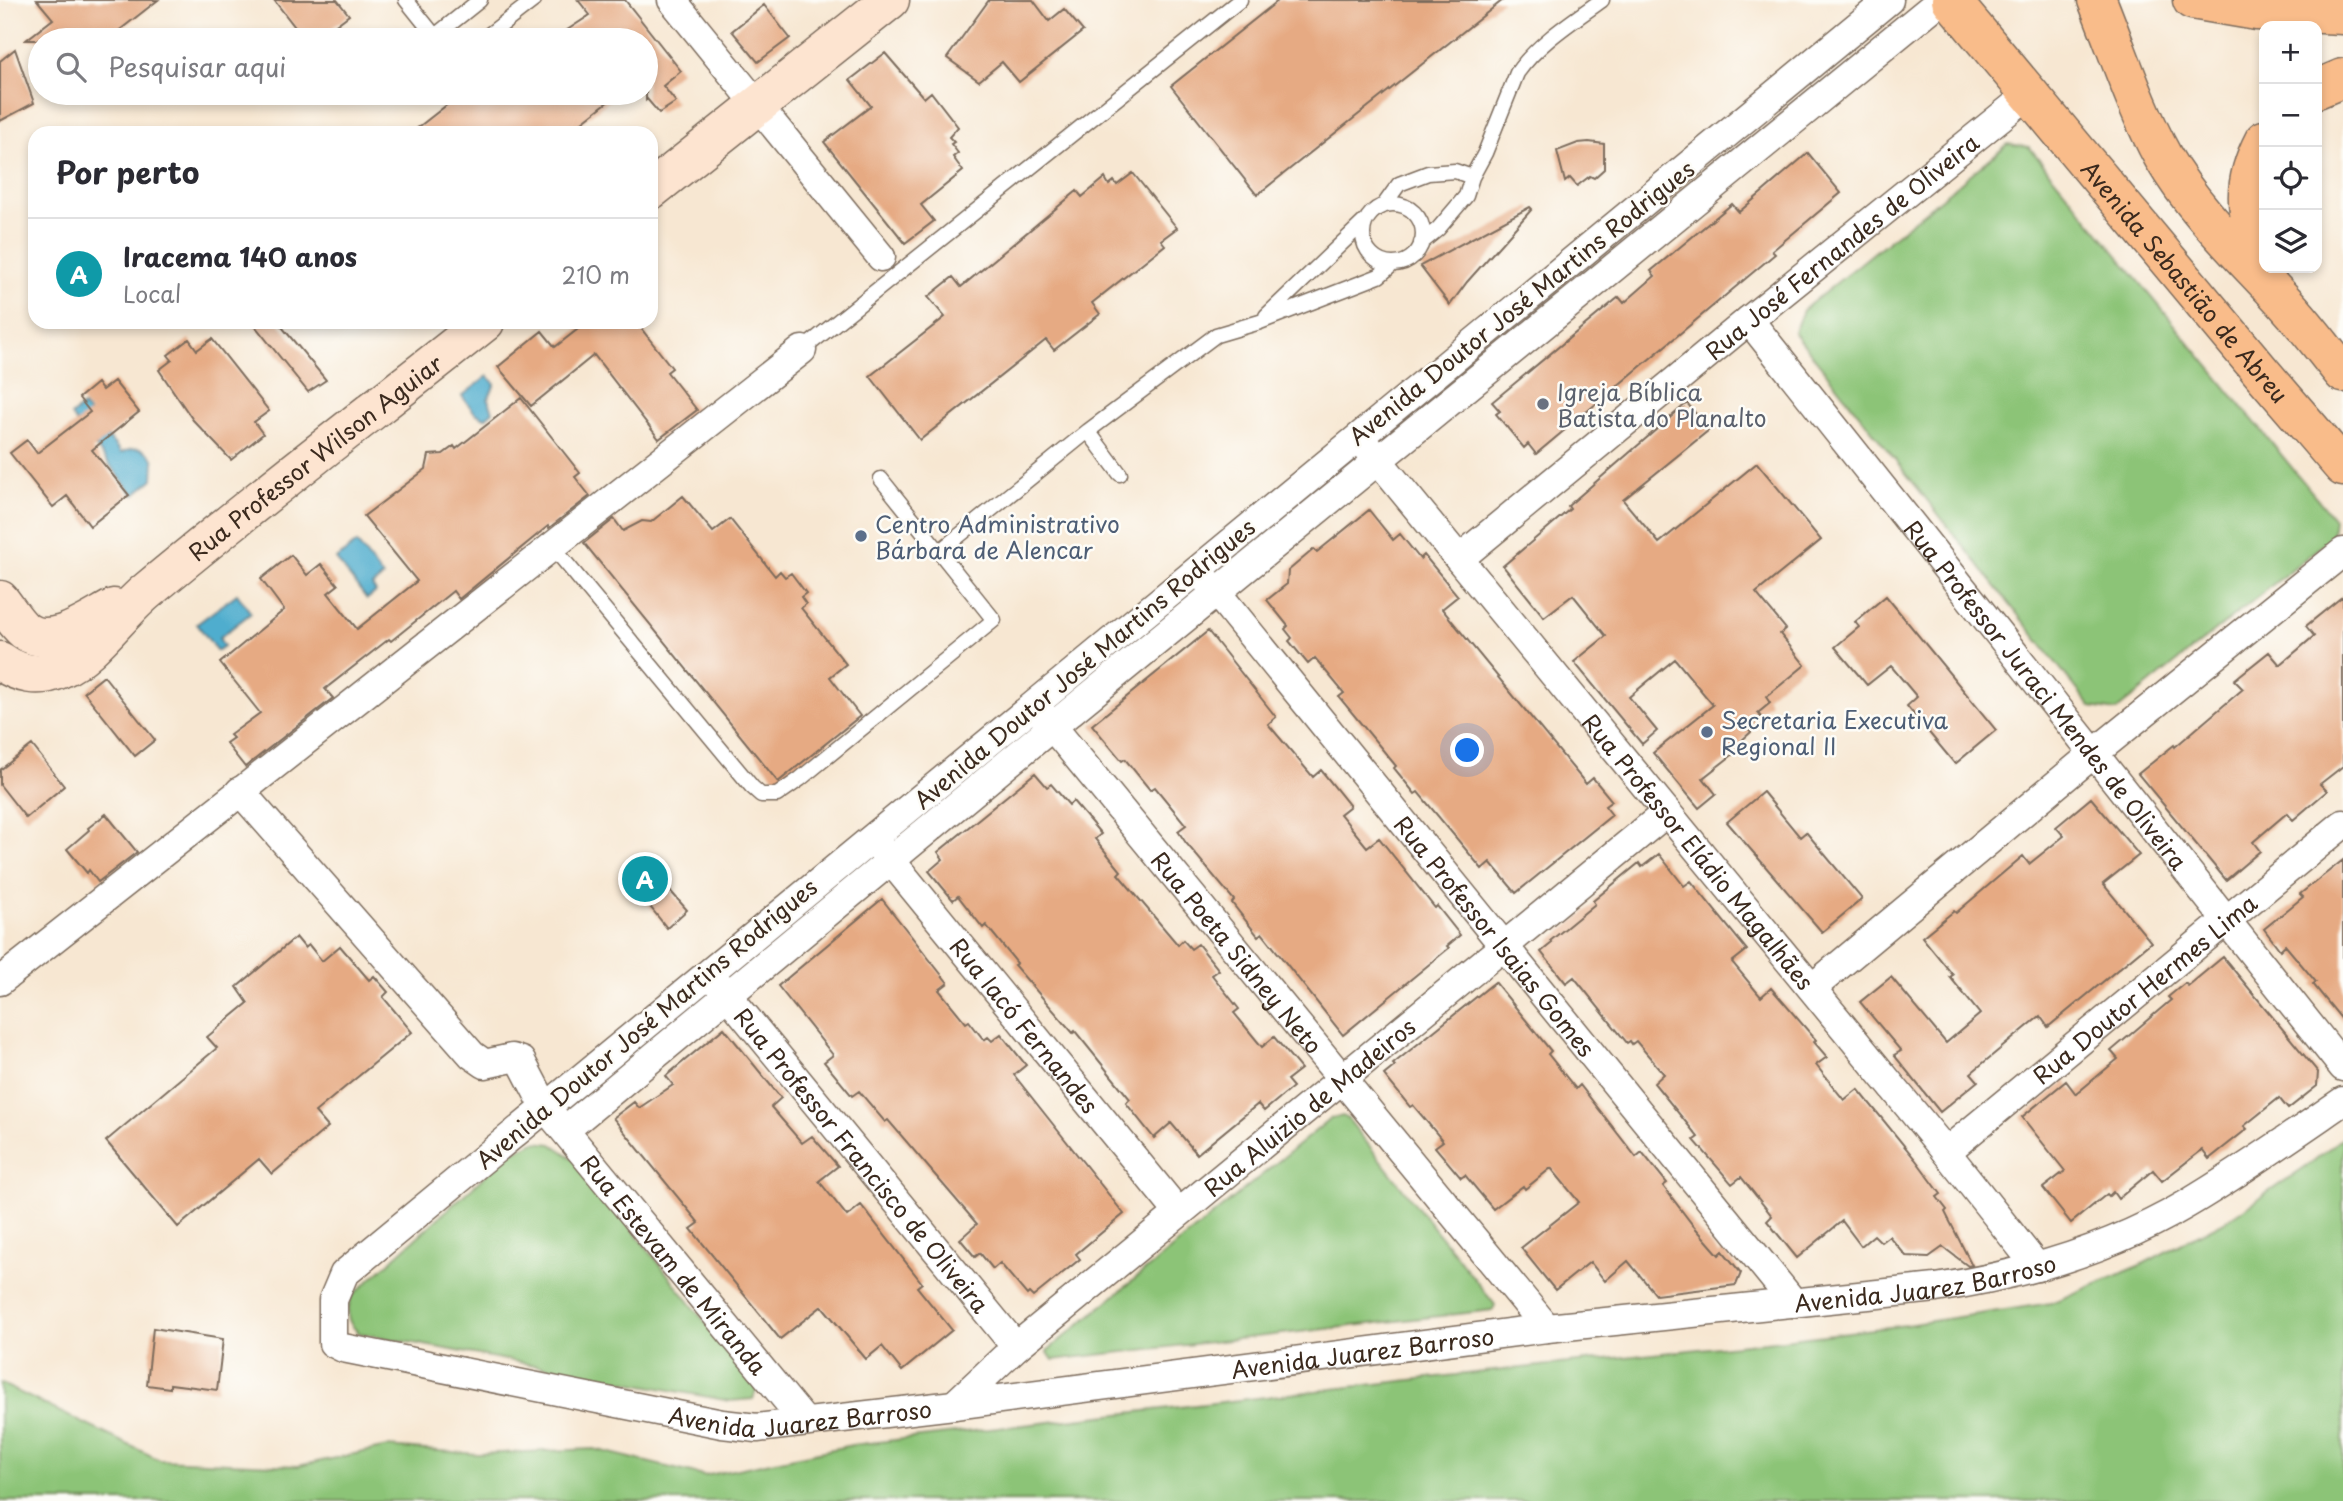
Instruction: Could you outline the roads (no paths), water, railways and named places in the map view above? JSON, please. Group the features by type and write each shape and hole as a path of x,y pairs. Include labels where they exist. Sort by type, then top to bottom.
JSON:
{"main road":[{"name":"Avenida Sebastião de Abreu","path":"1951,0 2343,467"},
{"path":"2097,0 2148,125 2180,182 2217,229 2290,308 2343,373"},
{"path":"2192,0 2257,11 2343,15"},
{"path":"2322,87 2343,78"},
{"path":"2259,245 2247,200 2249,175 2261,147"},
{"path":"2277,273 2287,289 2290,308"}],"street":[{"path":"672,0 881,257"},
{"path":"658,184 890,0"},
{"name":"Avenida Doutor José Martins Rodrigues","path":"343,1348 335,1345 331,1339 334,1300 344,1274 1889,0"},
{"name":"Avenida Doutor José Martins Rodrigues","path":"565,1130 1053,726 1941,0"},
{"name":"Rua José Fernandes de Oliveira","path":"1460,559 1749,320 2029,94"},
{"name":"Rua Professor Juraci Mendes de Oliveira","path":"1749,320 2343,1067"},
{"name":"Rua Professor Wilson Aguiar","path":"144,593 476,329"},
{"path":"0,981 802,350"},
{"name":"Rua Professor Eládio Magalhães","path":"1358,436 1812,988 2037,1267"},
{"path":"1812,988 2093,754 2343,552"},
{"name":"Rua Professor Isaias Gomes","path":"1197,569 1794,1303"},
{"path":"0,600 26,631 41,637 55,636 73,629 144,593"},
{"path":"0,661 13,670 33,675 59,670 80,657 144,593"},
{"name":"Rua Poeta Sidney Neto","path":"1034,704 1547,1328"},
{"name":"Rua Estevam de Miranda","path":"240,791 472,1055 485,1064 512,1058 521,1060 545,1107 805,1422"},
{"name":"Rua Aluizio de Madeiros","path":"954,1405 1016,1347 1178,1212 1667,812"},
{"name":"Rua Doutor Hermes Lima","path":"1946,1152 2343,824"},
{"name":"Rua Iacó Fernandes","path":"872,837 1178,1212"},
{"name":"Rua Professor Francisco de Oliveira","path":"708,972 1016,1347"},
{"name":"Avenida Juarez Barroso","path":"343,1348 722,1424 757,1428 1547,1328 1936,1288 1992,1280 2037,1267 2129,1233 2186,1205 2343,1101"}],"lane":[{"path":"405,0 428,28"},
{"path":"448,28 480,0"},
{"path":"498,28 534,0"},
{"path":"802,350 1240,0"},
{"path":"1421,243 1438,229 1466,196 1517,73 1525,61 1602,0"},
{"path":"1392,264 1376,259 1365,246 1362,229 1369,214 1384,205 1399,184 1428,173 1455,171 1472,177"},
{"path":"939,552 1088,431 1216,335 1260,322 1379,276 1392,264 1416,253 1421,243 1422,228 1412,210 1404,205 1384,205"},
{"path":"1260,322 1365,221"},
{"path":"1088,431 1120,474"},
{"path":"552,546 752,787 761,795 769,797 788,789 994,620 881,480"}],"water":[{"path":"488,376 495,384 488,399 493,411 485,418 475,413 462,396"},
{"path":"83,406 121,453 140,449 154,460 153,479 134,495 71,416"},
{"path":"357,543 383,577 372,586 376,592 367,599 336,559"},
{"path":"237,594 251,613 219,638 224,646 217,651 197,624"}],"place":[{"name":"Igreja Bíblica Batista do Planalto","path":"1543,404"},
{"name":"Centro Administrativo Bárbara de Alencar","path":"861,536"},
{"name":"Secretaria Executiva Regional II","path":"1707,732"},
{"name":"Iracema 140 anos","path":"645,879"}]}
